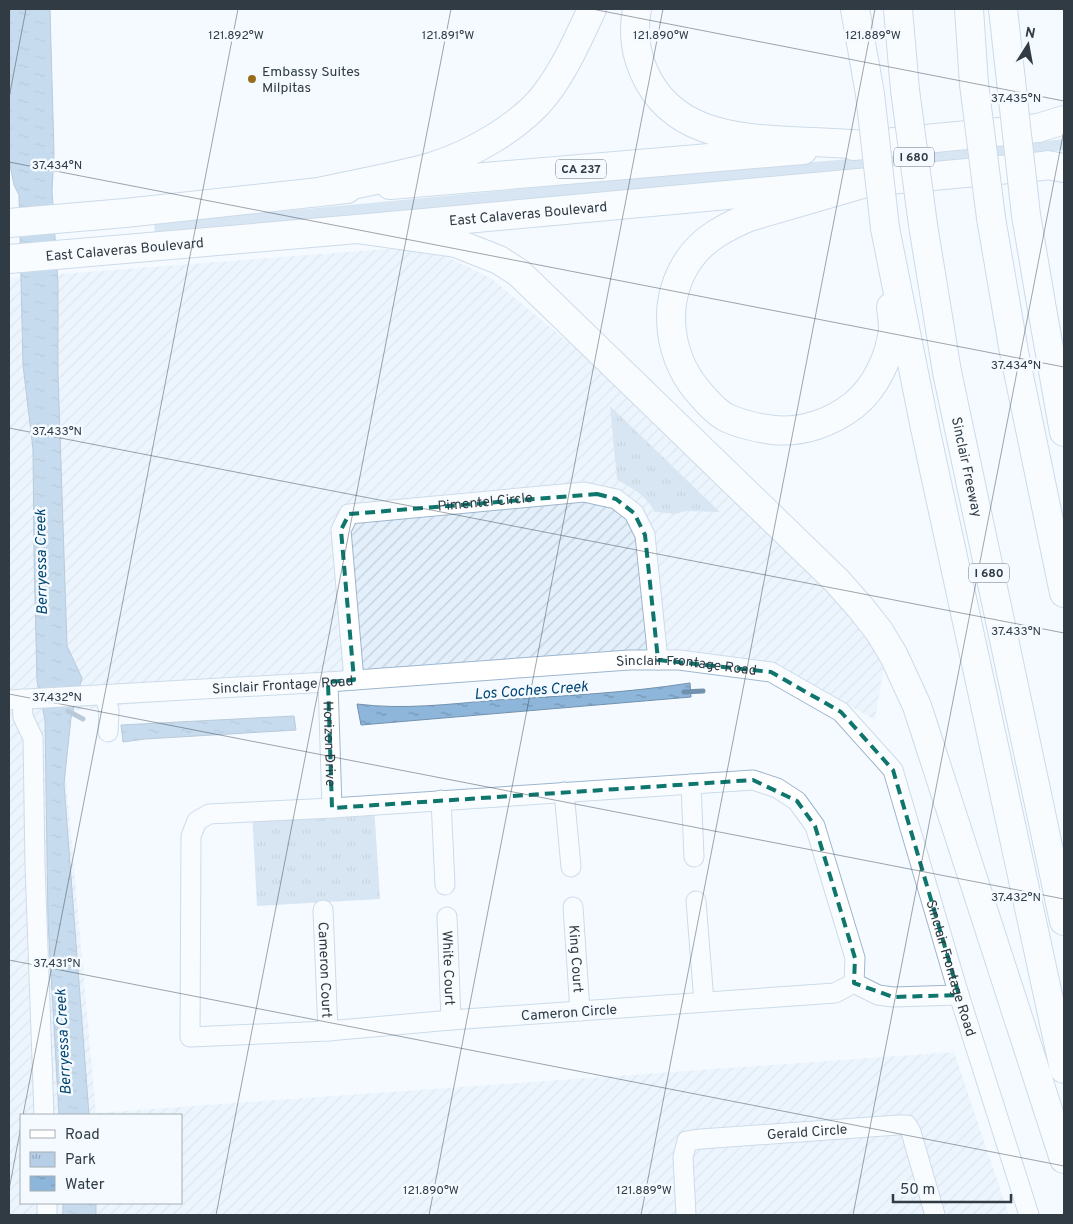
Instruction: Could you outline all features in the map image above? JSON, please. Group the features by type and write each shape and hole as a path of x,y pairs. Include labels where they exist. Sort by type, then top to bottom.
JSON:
{"highway":[{"path":"323,191 431,167 457,157 508,130 529,113 560,74 592,9"},
{"path":"637,9 636,48 648,80 657,94 686,118 702,127 723,134 746,138 865,145"},
{"path":"855,9 870,94 885,228 893,328 890,346 883,367 860,400 844,413 824,423 804,429 784,431 762,429 725,416 710,405 694,388 683,371 676,354 671,314 674,295 688,260 715,234 736,222 870,182"},
{"path":"867,9 870,94"},
{"name":"Sinclair Freeway","path":"898,9 915,90 932,224 947,372 1064,921"},
{"name":"I 680","path":"915,90 916,9"},
{"path":"969,9 974,84 991,218 1014,352 1064,593"},
{"path":"1003,9 1026,215 1064,432"},
{"path":"1010,81 1012,9"},
{"name":"CA 237","path":"10,223 323,191 865,145 1038,128 1064,120"},
{"name":"East Calaveras Boulevard","path":"12,259 1056,167"},
{"path":"1026,215 1049,292 1064,320"},
{"name":"I 680","path":"932,224 960,345 1064,845"},
{"path":"885,228 925,428 1064,1069"},
{"path":"357,229 456,243 499,260 519,273 813,556 860,606 879,631 894,656 917,706 1064,1158"}],"street":[{"name":"Pimentel Circle","path":"354,680 341,530 349,514 584,492 616,499 634,513 645,535 658,660"},
{"name":"Sinclair Frontage Road","path":"19,700 328,682 629,660 679,660 771,672 841,712 893,770 960,995 1029,1215"},
{"name":"Horizon Drive","path":"328,682 332,808"},
{"path":"100,695 109,710 108,732"},
{"path":"19,700 23,717 33,738 35,874 44,1114"},
{"name":"Cameron Circle","path":"753,780 778,788 798,801 815,826 854,958 854,983 835,993 451,1020 328,1031 190,1037 191,836 198,821 209,814 332,808 753,780"},
{"path":"691,784 694,857"},
{"path":"564,792 571,867"},
{"path":"441,800 445,885"},
{"path":"696,901 704,1002"},
{"name":"King Court","path":"573,907 580,1011"},
{"name":"Cameron Court","path":"323,910 328,1031"},
{"name":"White Court","path":"447,917 451,1020"},
{"path":"854,983 878,995 893,997 960,995"},
{"name":"Gerald Circle","path":"686,1215 683,1156 687,1141 701,1138 906,1125 911,1132 936,1215"}],"highlighted area":[{"path":"597,494 616,499 634,513 645,535 658,660 771,672 841,712 893,770 959,995 893,997 854,983 855,958 815,826 797,801 753,780 332,808 328,682 354,680 341,530 349,514"}],"shaded area":[{"path":"425,246 492,279 710,459 886,653 875,720 776,665 613,651 60,712 96,1113 954,1052 1009,1215 9,1215 9,278"}],"green space":[{"path":"1064,139 1064,150 155,234 154,223 799,163 966,150"},
{"path":"610,406 720,512 686,511 675,514 655,512 648,501 639,493 617,480"},
{"path":"374,805 380,899 257,906 252,812"}],"water":[{"name":"Berryessa Creek","path":"10,9 50,9 54,153 52,191 58,283 58,374 67,646 82,678 71,718 64,784 89,1114 59,1114 48,921 45,720 37,681 33,449 23,365 19,195 14,185 9,160"},
{"path":"690,683 691,697 361,725 357,704 374,706 427,706 618,692"},
{"path":"294,716 296,730 123,742 121,725"},
{"path":"63,1204 96,1204 96,1215 63,1215"}],"waterway":[{"name":"Los Coches Creek","path":"684,692 703,691"},
{"name":"Los Coches Creek","path":"68,711 83,719"}],"place":[{"name":"Embassy Suites Milpitas","path":"252,79"}]}
